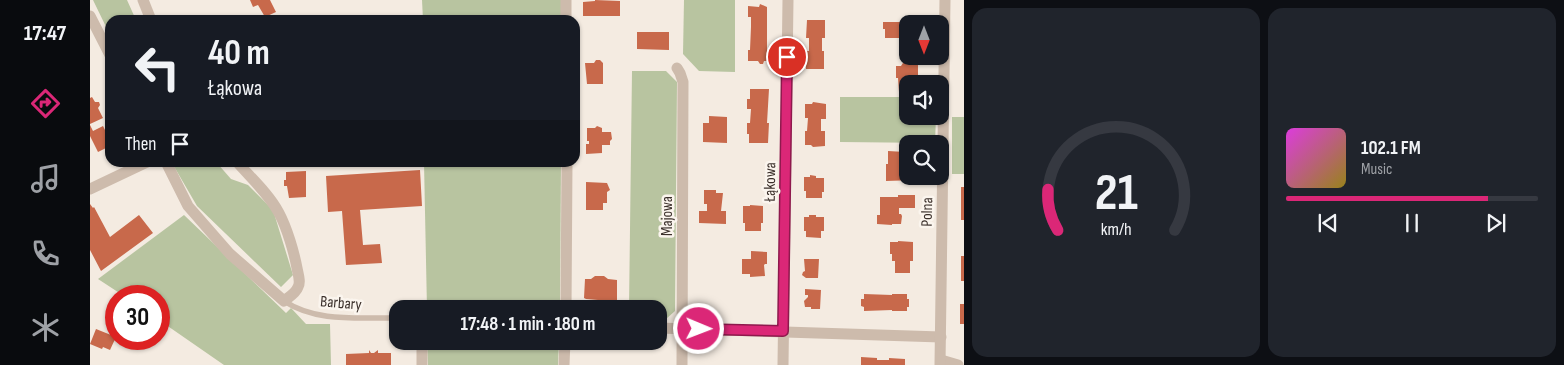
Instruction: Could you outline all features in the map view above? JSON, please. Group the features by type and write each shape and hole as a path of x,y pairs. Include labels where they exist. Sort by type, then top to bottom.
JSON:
{"street":[{"path":"143,0 150,15"},
{"path":"566,0 566,15"},
{"name":"Łąkowa","path":"783,365 788,0"},
{"name":"Polna","path":"941,363 945,0"},
{"path":"90,16 105,45"},
{"name":"Majowa","path":"677,68 683,82 682,365"},
{"path":"90,189 136,167"},
{"path":"168,167 188,206 230,254 284,301 299,287 295,260 280,214 241,167"},
{"path":"566,300 567,167"},
{"path":"667,328 941,337"},
{"path":"422,350 422,365"},
{"path":"564,365 565,350"},
{"path":"941,363 958,365"}],"lane":[{"name":"Barbary","path":"284,301 296,308 324,317 389,318"}],"green space":[{"path":"93,0 127,0 134,15 105,15 105,25"},
{"path":"422,0 561,0 561,15 423,15"},
{"path":"684,0 735,0 735,72 699,71 683,54"},
{"path":"632,71 666,71 677,82 675,311 667,318 667,300 629,300"},
{"path":"840,97 899,97 899,125 936,125 935,135 899,135 899,143 840,142"},
{"path":"952,117 964,117 964,174 952,174"},
{"path":"174,167 220,167 231,179 248,185 273,210 293,275 281,287 197,206"},
{"path":"424,167 561,167 560,300 427,300"},
{"path":"184,215 286,313 291,308 306,324 330,324 331,365 224,365 170,328 170,285 107,285 98,279"},
{"path":"427,350 559,350 558,365 428,365"}],"building":[{"path":"250,0 270,0 276,12 264,15 258,5 253,7"},
{"path":"595,0 620,1 620,16 583,16 583,2"},
{"path":"760,4 767,7 767,61 764,61 763,64 760,64 758,61 748,61 751,17 748,17 748,6 759,7"},
{"path":"807,20 825,20 825,38 822,38 824,69 806,69 806,51 809,51 809,38 806,38"},
{"path":"883,22 899,22 899,38 885,38"},
{"path":"637,32 669,32 669,50 637,49"},
{"path":"596,60 600,60 603,63 603,84 587,84 585,63 594,63"},
{"path":"918,65 918,75 899,75 899,92 896,66"},
{"path":"750,89 769,89 768,143 749,143 747,123 750,123 751,109 747,109 747,99 750,99"},
{"path":"92,97 95,102 99,102 98,108 103,118 90,124 90,98"},
{"path":"813,102 826,104 826,119 821,119 821,131 825,131 825,146 813,147 805,145 805,131 807,131 808,118 805,118 805,104 812,104"},
{"path":"709,116 727,117 727,143 703,142 703,123 709,123"},
{"path":"90,125 93,131 103,126 105,130 105,148 98,152 90,136"},
{"path":"597,126 602,128 602,132 611,132 612,139 610,145 602,145 602,153 586,154 586,144 589,144 589,141 587,141 587,128 595,128"},
{"path":"888,151 899,152 899,181 886,181 886,164 888,164"},
{"path":"420,170 422,206 360,210 363,245 380,244 382,263 346,265 342,211 328,212 326,176"},
{"path":"306,171 306,197 289,198 287,186 284,186 286,172"},
{"path":"810,175 816,176 816,178 824,178 822,198 806,198 804,177 810,177"},
{"path":"586,182 607,183 610,190 607,192 607,203 603,203 603,210 586,210"},
{"path":"961,187 964,187 964,220 961,220"},
{"path":"704,190 716,190 716,193 723,193 721,211 726,211 726,224 699,223 699,211 707,211 707,204 704,204"},
{"path":"898,195 915,195 915,208 899,208 899,214 902,216 901,224 877,224 877,215 880,215 880,197 898,197"},
{"path":"90,204 94,207 110,237 139,215 153,233 101,271 90,250"},
{"path":"743,206 763,206 761,231 745,231"},
{"path":"809,215 824,217 824,231 821,231 821,238 806,237 804,217 809,217"},
{"path":"890,242 913,242 913,261 910,261 910,273 895,273 895,261 892,261 892,254 890,254"},
{"path":"751,251 767,252 767,264 764,265 765,276 750,277 750,274 742,274 742,259 751,259"},
{"path":"961,256 964,256 964,281 961,281"},
{"path":"804,259 819,259 818,278 806,278 802,275 805,271"},
{"path":"595,276 604,276 608,279 617,280 617,300 584,298 585,279 591,279"},
{"path":"805,289 821,290 820,309 805,307 804,301 808,295 805,295"},
{"path":"864,294 907,294 909,307 907,307 907,311 864,311 864,307 861,306 861,299 864,299"},
{"path":"960,304 964,304 964,324 960,324"},
{"path":"96,329 105,333 105,348 103,347 102,349 90,344"},
{"path":"369,350 371,353 378,350 378,353 391,353 391,365 346,365 346,354 369,353"},
{"path":"861,357 877,358 877,360 889,360 889,358 905,359 905,365 861,365"}],"route":[{"path":"699,329 783,331 787,57"}]}
